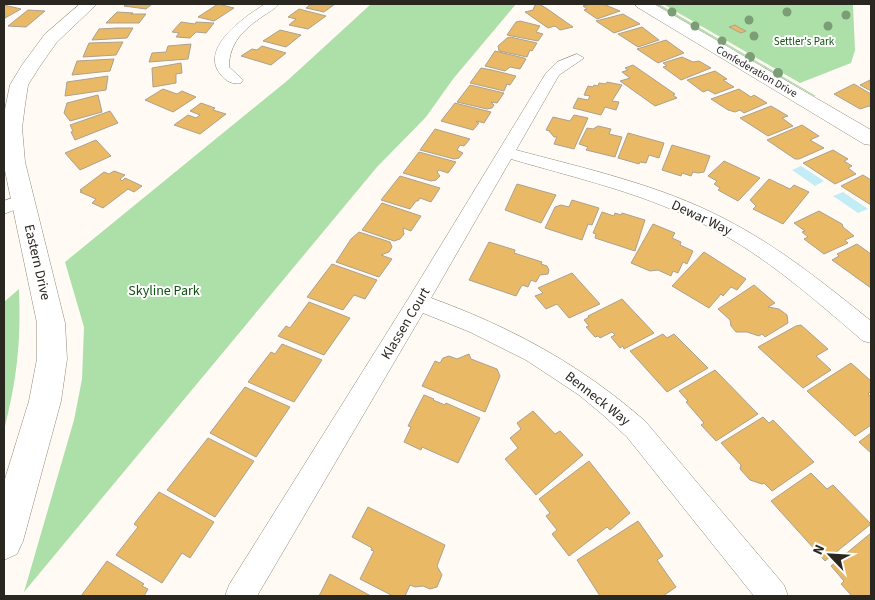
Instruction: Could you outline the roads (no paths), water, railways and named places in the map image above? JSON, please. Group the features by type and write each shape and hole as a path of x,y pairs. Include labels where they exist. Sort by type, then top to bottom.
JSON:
{"street":[{"name":"Eastern Drive","path":"4,541 45,401 52,359 51,323 13,204 14,162 12,128 19,85 52,38 88,4"},
{"path":"236,80 227,74 222,67 224,49 242,26 273,4"},
{"name":"Confederation Drive","path":"643,4 871,139"},
{"name":"Klassen Court","path":"240,596 418,302 553,73 562,65 577,58"},
{"name":"Dewar Way","path":"506,152 649,193 719,223 776,258 871,334"},
{"name":"Benneck Way","path":"418,302 488,329 546,360 612,406 636,429 773,596"}],"water":[{"path":"801,166 824,181 815,186 792,170"},
{"path":"843,192 868,209 858,213 833,196"}],"park label":[{"name":"Settler's Park","path":"804,41"},
{"name":"Skyline Park","path":"164,290"}]}
